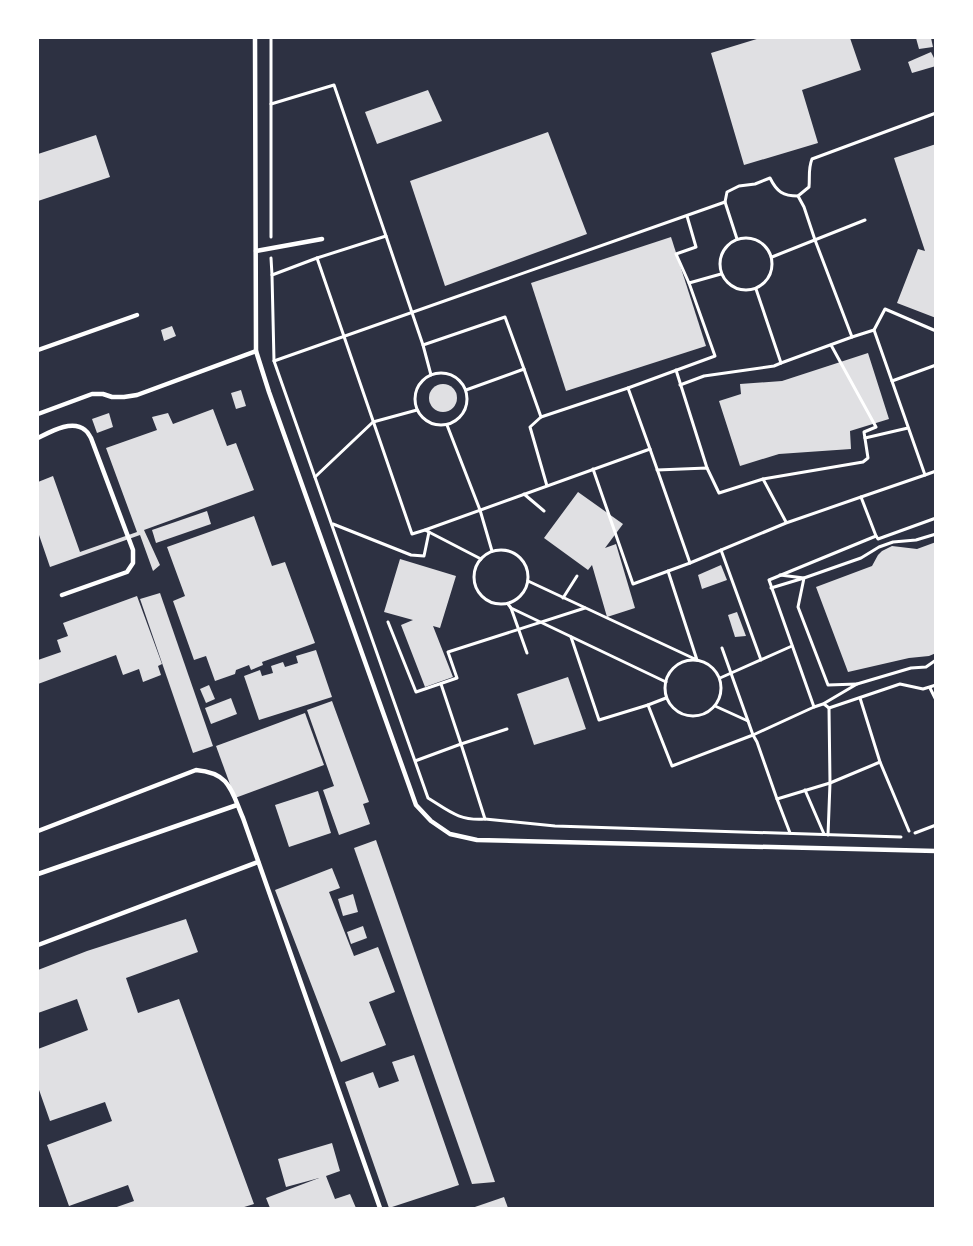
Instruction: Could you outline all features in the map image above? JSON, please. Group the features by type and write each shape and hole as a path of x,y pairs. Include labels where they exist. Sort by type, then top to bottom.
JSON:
{"lane":[{"path":"255,38 256,351 416,804 431,821 450,834 477,840 936,851"},
{"path":"256,251 322,239"},
{"path":"38,350 137,315"},
{"path":"38,414 92,394 112,397 137,395 256,351"},
{"path":"38,438 63,427 75,426 85,429 91,438 133,550 133,563 127,572 62,595"},
{"path":"38,831 196,771 208,771 221,777 230,788 258,862 380,1209"},
{"path":"38,874 237,805"},
{"path":"38,945 258,862"}],"path":[{"path":"271,38 271,248 274,361 428,798 458,817 472,820 485,819 555,826 912,837"},
{"path":"271,104 334,85 412,312 431,375"},
{"path":"737,239 725,202 727,192 739,186 755,184 770,178 774,188 780,192 798,196 809,187 808,168 812,159 936,113"},
{"path":"798,196 852,337"},
{"path":"274,361 725,202"},
{"path":"547,486 530,427 541,417 715,356 676,254 696,247 687,216"},
{"path":"772,257 864,220"},
{"path":"272,275 386,236"},
{"path":"750,237 757,240 764,244 772,257 772,272 763,285 756,289 736,288 730,285 722,274 720,258 723,251 737,239 750,237"},
{"path":"317,258 412,534 650,449"},
{"path":"689,284 722,274"},
{"path":"756,289 781,363"},
{"path":"680,385 704,376 774,366 874,330 885,309 936,331"},
{"path":"423,345 505,317 541,417"},
{"path":"874,330 925,475"},
{"path":"676,370 707,468 719,494 763,479 863,462 868,458 864,432 876,426 831,345"},
{"path":"892,381 936,364"},
{"path":"466,390 524,369"},
{"path":"447,373 456,376 466,390 468,398 466,408 455,422 447,425 429,423 417,410 415,394 418,386 431,375 447,373"},
{"path":"628,388 690,563"},
{"path":"315,477 373,422 417,410"},
{"path":"447,425 480,510 492,552"},
{"path":"865,438 908,428"},
{"path":"657,470 707,468"},
{"path":"593,470 633,584 690,563 786,522 936,471"},
{"path":"763,479 786,522"},
{"path":"524,494 544,511"},
{"path":"861,497 878,539 936,518"},
{"path":"331,524 411,555 424,556 429,532"},
{"path":"424,530 481,559"},
{"path":"771,588 804,579 861,558 893,542 916,540 936,534"},
{"path":"814,707 769,580 876,536"},
{"path":"500,550 516,554 522,559 528,573 526,589 522,596 508,604 499,605 483,598 474,583 476,566 481,559 500,550"},
{"path":"721,550 761,660"},
{"path":"668,571 697,660"},
{"path":"780,575 804,579"},
{"path":"563,598 577,576"},
{"path":"804,579 798,607 828,685 857,684"},
{"path":"528,581 708,664 720,678 722,693 720,700 706,714 694,717 677,712 669,703 666,697 666,682 668,675 677,665 697,660"},
{"path":"508,604 528,652"},
{"path":"511,608 666,682"},
{"path":"388,622 416,692 457,678 448,652 585,608"},
{"path":"571,637 598,720 648,705 666,697"},
{"path":"720,678 792,646"},
{"path":"722,648 790,833"},
{"path":"648,705 672,766 753,735 823,704 857,684 911,668 926,667 936,660"},
{"path":"441,684 485,819"},
{"path":"829,708 900,684 923,689 936,686"},
{"path":"930,688 936,700"},
{"path":"860,698 880,762 909,831"},
{"path":"823,704 829,708"},
{"path":"715,706 748,721"},
{"path":"826,835 830,783 829,708"},
{"path":"414,761 507,729"},
{"path":"777,799 830,783 880,762"},
{"path":"805,790 826,835"},
{"path":"915,833 936,825"}],"building":[{"path":"760,38 850,38 861,70 802,90 818,143 744,165 711,53"},
{"path":"916,38 931,38 933,47 919,49"},
{"path":"931,52 936,66 912,73 908,62"},
{"path":"428,90 442,121 377,144 365,112"},
{"path":"548,132 587,234 445,286 410,181"},
{"path":"96,135 110,177 38,201 38,154"},
{"path":"936,144 936,318 897,303 918,249 925,251 894,158"},
{"path":"671,237 706,346 566,391 531,283"},
{"path":"172,326 176,336 164,341 161,330"},
{"path":"868,353 889,419 850,431 851,449 779,454 740,466 719,401 741,394 740,384 782,381"},
{"path":"443,384 453,388 457,398 453,408 443,412 433,408 429,398 433,388"},
{"path":"241,390 246,406 236,409 231,393"},
{"path":"213,409 227,446 236,443 254,490 144,530 160,565 153,571 140,535 50,567 38,532 38,482 53,476 80,552 137,532 106,448 157,430 152,417 168,413 173,424"},
{"path":"109,413 113,427 97,433 92,419"},
{"path":"578,492 623,524 605,548 616,544 635,608 607,617 592,565 588,570 544,538"},
{"path":"207,511 211,524 156,543 152,530"},
{"path":"254,516 272,566 285,562 315,643 262,662 263,665 251,670 249,665 236,670 235,674 215,681 206,656 194,660 173,601 185,596 167,547"},
{"path":"936,542 936,653 848,672 816,587 872,566 882,551 892,546 917,549"},
{"path":"400,559 456,576 440,628 433,626 453,677 425,687 401,625 413,620 384,612"},
{"path":"721,565 727,580 702,589 698,575"},
{"path":"160,593 213,746 193,753 140,599"},
{"path":"137,596 162,664 158,666 161,675 143,682 139,669 123,675 116,655 38,684 38,660 61,652 57,640 68,636 63,623"},
{"path":"737,612 746,636 735,637 728,615"},
{"path":"316,650 332,697 259,720 244,676 260,670 262,676 273,673 271,666 283,662 285,667 298,663 296,656"},
{"path":"568,677 586,729 534,745 517,694"},
{"path":"209,685 215,699 206,703 200,689"},
{"path":"231,698 237,714 211,724 205,708"},
{"path":"332,701 369,802 363,804 370,824 339,835 323,790 334,786 307,710"},
{"path":"305,713 324,765 235,798 216,746"},
{"path":"318,791 331,833 289,847 275,805"},
{"path":"376,840 495,1182 472,1184 354,848"},
{"path":"332,868 340,888 329,892 354,956 378,947 395,992 369,1002 386,1045 341,1062 275,890"},
{"path":"353,894 358,912 343,916 338,899"},
{"path":"186,919 198,952 126,978 138,1013 179,999 254,1204 241,1208 114,1208 134,1201 128,1185 69,1206 47,1145 112,1121 105,1102 50,1121 38,1087 38,1049 88,1030 77,999 38,1013 38,970 87,951"},
{"path":"363,926 367,938 351,944 347,932"},
{"path":"414,1055 459,1185 389,1208 345,1082 373,1072 379,1088 399,1081 392,1062"},
{"path":"332,1143 340,1171 326,1176 335,1199 350,1194 356,1208 270,1208 266,1198 319,1178 286,1187 278,1159"},
{"path":"504,1197 508,1208 472,1208"}]}
